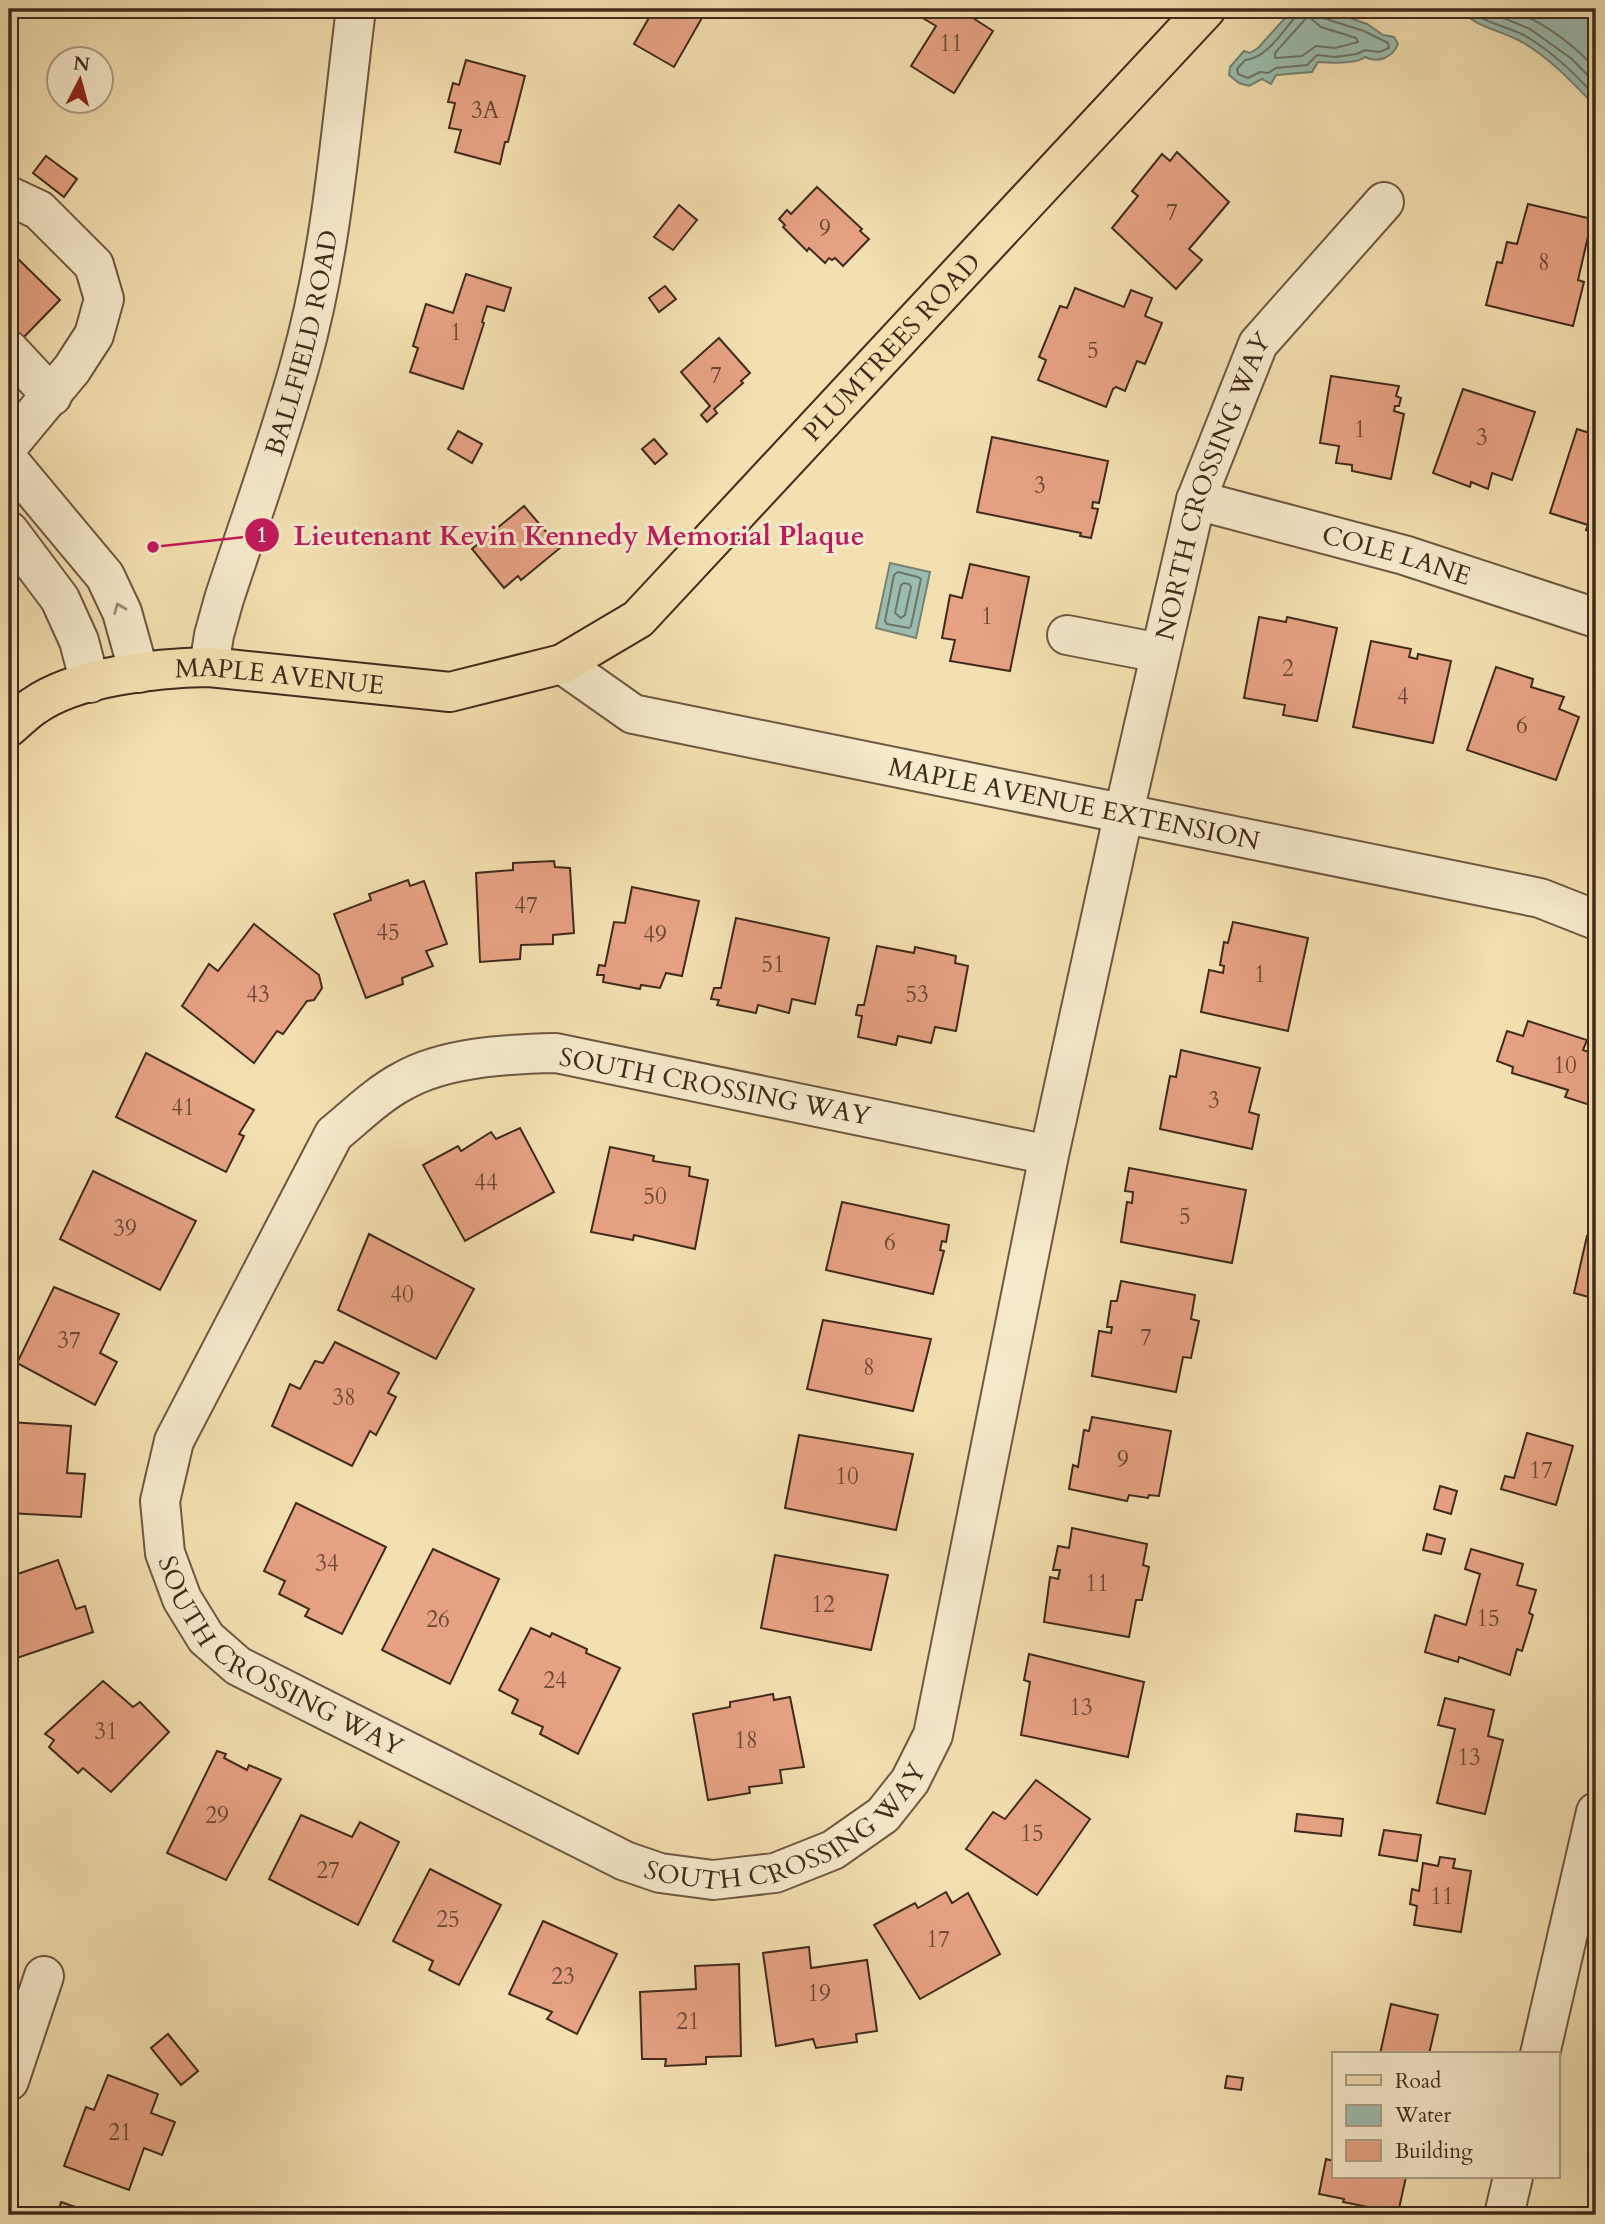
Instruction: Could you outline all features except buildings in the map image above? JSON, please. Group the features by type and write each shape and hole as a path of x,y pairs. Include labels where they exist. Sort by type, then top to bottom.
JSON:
{"main road":[{"name":"PLUMTREES ROAD","path":"562,664 638,620 1206,9"},
{"name":"MAPLE AVENUE","path":"9,727 34,705 62,691 139,673 177,668 209,667 450,692 562,664"}],"street":[{"name":"BALLFIELD ROAD","path":"209,667 224,599 302,360 328,228 356,9"},
{"path":"9,196 39,210 94,265 104,299 94,335 52,396 9,445"},
{"name":"NORTH CROSSING WAY","path":"1124,812 1196,500 1258,344 1384,202"},
{"path":"9,350 52,396"},
{"path":"9,461 105,576 122,611 139,673"},
{"name":"COLE LANE","path":"1196,500 1404,555 1596,618"},
{"path":"9,531 60,599 79,641 90,683"},
{"path":"1067,635 1160,653"},
{"name":"MAPLE AVENUE EXTENSION","path":"562,664 633,714 1540,898 1596,920"},
{"name":"SOUTH CROSSING WAY","path":"1049,1155 556,1053 502,1054 447,1065 403,1080 334,1134 174,1441 160,1501 165,1552 182,1599 206,1638 238,1666 625,1861 660,1873 713,1880 775,1873 833,1850 883,1815 910,1781 933,1735 1049,1155 1124,812"},
{"path":"1540,2052 1596,1812"},
{"path":"9,2081 44,1976"},
{"path":"1504,2215 1513,2178"}],"water":[{"path":"1293,9 1339,14 1367,24 1383,35 1394,37 1398,44 1393,52 1384,58 1375,60 1365,57 1350,62 1318,62 1312,72 1276,75 1271,84 1262,79 1249,86 1239,83 1229,75 1230,67 1244,51 1250,53 1258,48"},
{"path":"1459,9 1596,9 1596,107 1543,56 1522,42 1474,21"},
{"path":"890,563 930,572 916,638 876,628"}],"place":[{"name":"Lieutenant Kevin Kennedy Memorial Plaque","path":"153,547"}]}
